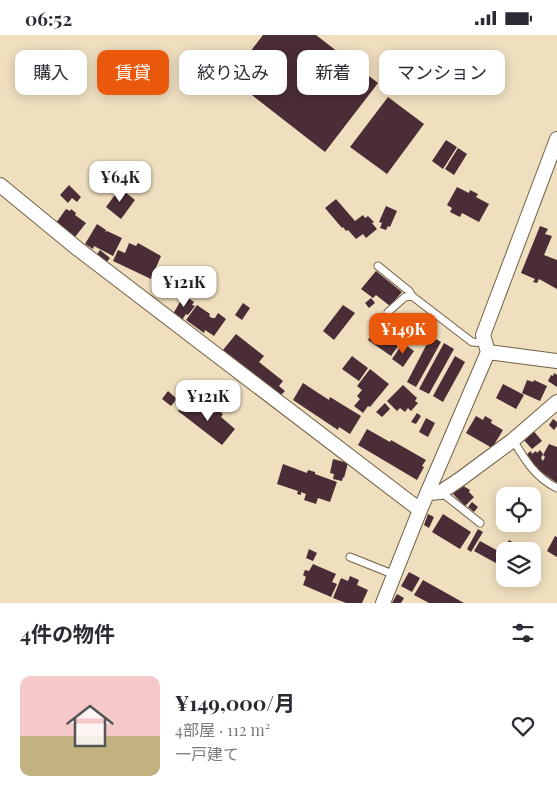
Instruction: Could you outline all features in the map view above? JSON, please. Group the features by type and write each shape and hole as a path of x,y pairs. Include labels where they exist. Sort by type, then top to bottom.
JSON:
{"street":[{"path":"434,493 486,347 483,335 557,139"},
{"path":"0,185 78,249 420,510"},
{"path":"486,347 557,361"},
{"path":"384,603 420,510 434,493 513,440 557,401"}],"lane":[{"path":"378,266 409,291 412,296 472,342 486,347"},
{"path":"388,313 405,297 412,296"},
{"path":"513,440 526,462 537,475 557,488"},
{"path":"434,493 480,523"},
{"path":"350,557 395,575"}],"building":[{"path":"263,35 316,35 335,50 297,50 297,95 369,95 325,152 252,95 287,95 287,50 251,50"},
{"path":"369,76 378,83 369,95"},
{"path":"388,97 424,124 387,174 350,147"},
{"path":"446,140 457,147 443,169 432,161"},
{"path":"458,148 467,154 454,175 445,169"},
{"path":"69,185 81,197 77,202 72,198 68,203 60,195"},
{"path":"457,187 469,193 470,190 478,194 476,197 489,204 479,222 462,213 460,217 450,212 452,208 447,205"},
{"path":"120,188 135,200 121,219 106,207"},
{"path":"336,199 355,221 363,215 365,218 368,216 374,222 372,223 377,229 366,238 363,234 356,239 348,230 346,231 342,228 325,208"},
{"path":"386,206 397,211 390,227 388,226 386,230 380,228 382,223 379,222"},
{"path":"66,209 70,211 71,209 76,213 75,215 86,223 75,237 56,223"},
{"path":"97,224 106,230 105,232 107,231 122,238 113,256 94,246 93,249 85,244"},
{"path":"540,226 548,229 545,234 552,236 544,255 557,260 557,289 539,279 537,283 533,282 535,279 521,273"},
{"path":"129,243 136,246 138,243 161,256 151,279 113,261 118,250 125,253"},
{"path":"100,250 110,258 106,263 96,256"},
{"path":"376,271 402,292 390,306 376,295 373,298 361,289"},
{"path":"184,295 194,302 192,305 195,306 182,320 173,314"},
{"path":"371,298 375,303 369,308 365,303"},
{"path":"243,303 250,308 242,320 235,315"},
{"path":"197,305 210,314 209,316 212,318 215,318 218,313 226,319 214,336 205,330 204,333 186,320"},
{"path":"343,305 355,313 334,340 323,331"},
{"path":"378,326 401,342 391,356 368,340"},
{"path":"412,330 418,335 413,343 406,338"},
{"path":"236,334 264,356 259,362 283,381 279,386 285,391 281,395 223,350"},
{"path":"431,336 441,342 416,387 407,382"},
{"path":"403,343 414,351 403,367 392,359"},
{"path":"444,343 454,349 429,394 419,389"},
{"path":"352,356 368,368 359,381 342,369"},
{"path":"455,356 465,362 443,402 433,396"},
{"path":"370,369 389,384 363,413 354,406 360,399 357,396 362,390 357,386"},
{"path":"554,373 557,375 557,387 548,381"},
{"path":"527,380 533,382 534,380 547,386 540,401 522,393"},
{"path":"303,383 329,400 330,397 361,416 350,434 339,427 338,430 293,400"},
{"path":"503,384 524,395 516,409 496,398"},
{"path":"403,385 417,398 415,401 418,403 411,411 408,408 405,412 400,408 397,411 387,401"},
{"path":"168,391 177,399 171,406 162,399"},
{"path":"186,400 202,412 206,407 214,413 217,409 223,414 221,417 235,429 222,445 178,411"},
{"path":"385,403 390,409 382,417 376,412"},
{"path":"417,413 421,416 416,424 411,422"},
{"path":"476,416 483,420 485,416 492,420 491,423 503,430 492,448 466,433"},
{"path":"426,418 435,423 428,437 419,432"},
{"path":"553,419 557,422 554,430 549,425"},
{"path":"367,429 426,460 417,480 358,445"},
{"path":"532,429 542,441 532,449 522,438"},
{"path":"549,444 557,447 557,483 537,469 527,454 531,451 532,454 536,451 537,453 540,450 543,454 541,458 543,461 545,457 543,455"},
{"path":"333,459 348,463 342,481 333,479 334,474 330,473"},
{"path":"283,464 307,473 308,470 315,472 315,474 337,482 330,502 318,498 316,504 304,500 306,494 301,492 301,495 297,494 298,491 277,484"},
{"path":"462,485 470,490 469,492 474,497 465,506 453,494"},
{"path":"472,502 478,507 474,512 468,507"},
{"path":"428,514 434,517 429,528 424,525"},
{"path":"443,514 471,532 460,549 432,532"},
{"path":"478,529 483,532 471,552 467,549"},
{"path":"555,536 557,537 557,557 547,551"},
{"path":"480,541 496,550 496,563 474,551"},
{"path":"309,549 317,553 313,561 306,558"},
{"path":"313,564 336,574 332,582 337,584 331,597 303,585 306,577 303,575 305,570 309,571"},
{"path":"409,572 420,578 412,592 401,586"},
{"path":"350,576 359,580 357,585 368,590 362,603 346,603 333,598 341,578 348,581"},
{"path":"423,580 464,603 429,603 414,595"},
{"path":"397,594 404,598 401,603 392,603"}]}
